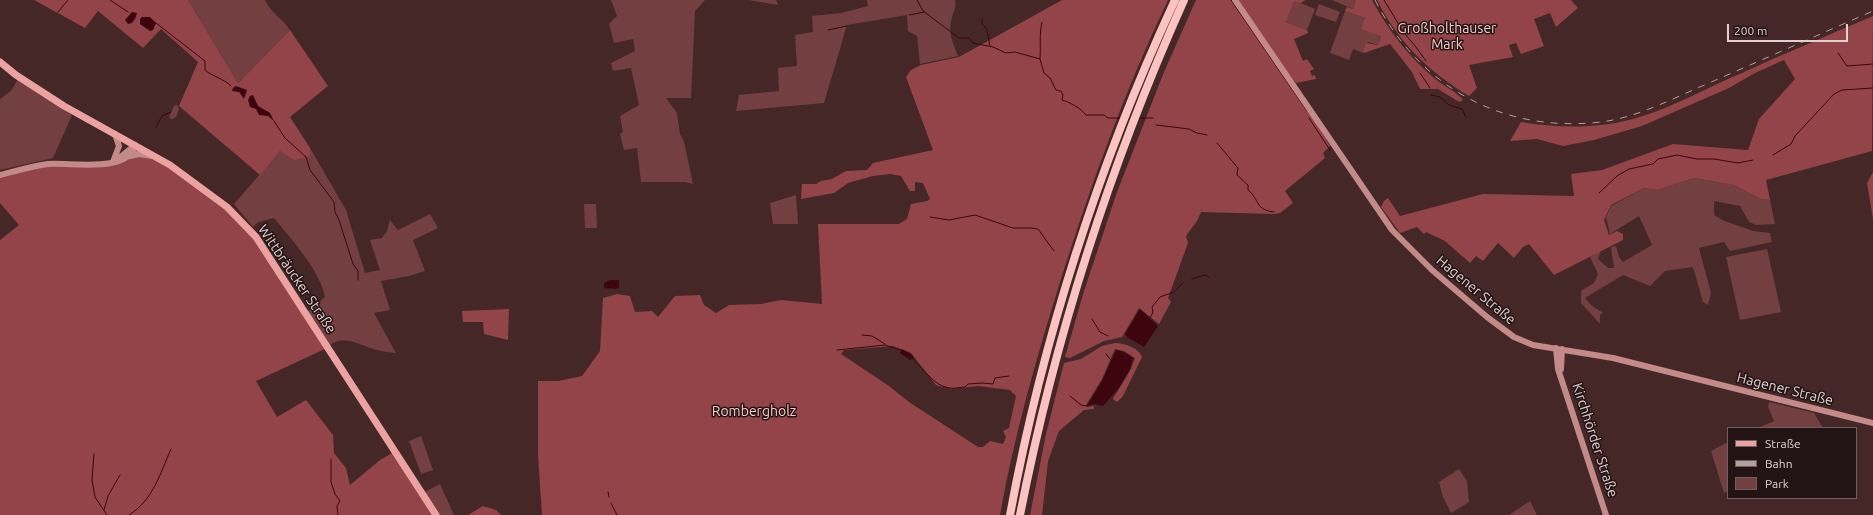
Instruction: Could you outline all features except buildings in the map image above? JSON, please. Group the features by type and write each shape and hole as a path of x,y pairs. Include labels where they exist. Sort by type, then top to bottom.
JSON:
{"highway":[{"path":"1010,515 1028,428 1047,350 1087,218 1139,82 1175,0"},
{"path":"1020,515 1041,415 1087,250 1123,149 1184,0"}],"main road":[{"name":"Hagener Straße","path":"1235,0 1317,119 1362,189 1399,239 1432,270 1503,330 1526,343 1613,358 1873,423"},
{"name":"Wittbräucker Straße","path":"0,62 16,75 64,106 160,159 227,207 256,237 436,515"},
{"path":"113,162 119,146 114,133"},
{"path":"113,162 135,145"},
{"path":"130,156 135,145"},
{"path":"0,175 45,164 95,165 144,154 160,159"},
{"name":"Kirchhörder Straße","path":"1559,349 1556,361 1561,372 1606,515"}],"green space":[{"path":"34,0 188,0 238,83 290,30 328,86 290,117 310,148 310,156 294,160 280,151 260,175 179,106 198,62 161,29 143,48 98,11 85,28"},
{"path":"188,0 265,0 290,30 238,83"},
{"path":"611,0 705,0 695,11 691,98 666,98 677,113 680,134 684,142 693,184 685,182 641,182 637,148 624,150 620,134 623,132 620,116 639,105 631,68 613,71 611,63 635,51 633,39 614,43 609,24 617,16"},
{"path":"749,0 776,0 778,5"},
{"path":"867,0 955,0 950,31 958,56 920,64 917,36 908,31 907,15 847,25 824,103 736,111 739,95 779,91 778,68 797,66 795,35 813,32 812,16 841,13 868,6"},
{"name":"Rombergholz","path":"1062,0 1168,0 1123,103 1072,243 1043,337 1027,396 1012,455 1000,515 542,515 538,455 538,381 558,381 582,376 600,351 603,298 617,294 630,296 635,312 652,311 658,317 675,296 700,295 704,305 716,313 729,305 761,304 781,300 822,304 818,224 899,224 907,219 911,204 930,199 923,183 915,182 915,191 910,191 901,176 890,174 873,176 848,183 834,193 801,199 802,184 816,184 821,181 832,179 846,171 867,170 873,163 933,150 906,77 911,70 921,65 959,57","holes":["893,346 911,353 936,385 951,389 978,386 1010,390 1016,396 1009,428 1003,431 1006,437 1003,444 990,441 983,447 978,447 909,402 889,386 841,354 844,350"]},
{"path":"1196,0 1231,0 1306,107 1330,146 1323,153 1325,158 1285,191 1293,203 1280,213 1201,212 1197,221 1186,236 1188,243 1168,298 1171,302 1159,324 1139,308 1122,337 1104,341 1070,358 1065,357 1084,291 1117,192 1164,72"},
{"path":"1235,0 1306,0 1300,3 1294,1 1286,22 1307,30 1308,33 1294,39 1303,61 1307,59 1314,69 1310,71 1312,76 1315,75 1316,79 1296,83 1275,59"},
{"path":"1294,0 1315,9 1307,30 1286,22"},
{"path":"1332,0 1356,0 1353,9"},
{"name":"Großholthauser Mark","path":"1356,0 1372,0 1385,22 1407,52 1441,84 1457,94 1463,100 1459,102 1438,89 1420,89 1412,72 1390,44 1364,53 1363,51 1366,43 1378,45 1381,36 1361,29 1365,18 1345,11 1347,7 1353,9"},
{"name":"Großholthauser Mark","path":"1377,0 1571,0 1578,8 1556,27 1550,13 1534,19 1544,46 1521,54 1516,43 1509,45 1513,57 1469,65 1477,88 1469,96 1441,77 1416,55 1405,43 1385,15"},
{"path":"1319,4 1340,12 1336,22 1315,15"},
{"path":"1345,11 1365,18 1381,36 1378,45 1368,42 1364,53 1353,49 1349,60 1330,53"},
{"path":"1873,16 1872,151 1766,180 1770,200 1761,199 1734,185 1694,178 1657,190 1644,188 1611,205 1604,220 1609,235 1617,231 1623,234 1623,240 1554,275 1529,244 1523,247 1514,258 1498,243 1483,261 1476,256 1470,263 1445,241 1426,232 1424,234 1417,227 1400,233 1381,207 1384,201 1388,198 1400,216 1483,194 1574,196 1571,174 1602,170 1673,144 1748,150 1759,119 1795,79 1784,60 1755,73 1729,88 1642,126 1594,140 1563,146 1537,139 1510,141 1521,122 1563,126 1591,126 1605,125 1647,115 1774,58"},
{"path":"18,79 72,115 53,158 0,170 0,99 11,91"},
{"path":"177,105 179,109 176,117 172,119 169,117 174,106"},
{"path":"135,145 207,192 256,237 327,348 256,381 277,417 306,400 333,435 334,453 346,468 350,485 380,460 394,452 436,515 0,515 0,240 19,225 0,203 0,175 31,167 105,164"},
{"path":"310,148 346,210 365,273 380,270 370,240 382,238 387,231 390,220 398,230 430,214 438,228 413,240 425,271 409,276 381,281 390,310 374,313 396,353 379,351 358,343 345,341 338,341 327,348 305,314 325,297 317,276 304,255 274,218 258,222 253,227 234,204 280,151 310,156"},
{"path":"1873,172 1873,219 1867,183"},
{"path":"1694,178 1734,185 1761,199 1770,200 1775,224 1756,225 1749,222 1740,206 1714,201 1714,215 1722,220 1753,231 1770,233 1772,242 1730,251 1724,242 1699,248 1711,293 1708,305 1703,302 1693,267 1665,271 1650,286 1623,275 1585,298 1591,305 1603,313 1600,315 1600,324 1581,303 1581,291 1594,283 1598,274 1590,257 1601,250 1598,259 1608,268 1614,268 1611,247 1616,246 1619,257 1623,262 1652,245 1639,216 1610,234 1606,217 1611,206 1644,188 1657,190"},
{"path":"796,195 798,224 773,224 770,203"},
{"path":"584,204 596,204 597,228 585,228"},
{"path":"1767,249 1781,312 1740,320 1726,257"},
{"path":"509,309 508,340 484,334 483,322 463,322 462,311"},
{"path":"1115,343 1123,344 1135,349 1142,357 1123,396 1117,402 1113,399 1131,369 1135,358 1124,351 1115,349 1102,379 1086,405 1087,407 1094,406 1094,409 1084,410 1059,431 1048,461 1042,515 1030,515 1046,434 1064,363 1081,359 1102,346"},
{"path":"1769,402 1814,413 1822,427 1760,427 1774,421 1768,407"},
{"path":"421,436 433,470 421,474 409,441"},
{"path":"1727,443 1727,492 1724,493 1711,451"},
{"path":"1459,469 1467,481 1469,502 1451,513 1443,497 1439,482"},
{"path":"440,484 454,515 436,515 421,494"},
{"path":"1530,501 1537,515 1509,515"},
{"path":"483,506 496,510 501,515 468,515"}],"shaded area":[{"path":"132,12 137,13 132,23 128,24 125,20"},
{"path":"142,17 150,17 156,23 153,30 150,31 140,24 140,19"},
{"path":"236,86 247,90 244,99 239,92 232,91"},
{"path":"253,95 258,106 270,113 274,121 268,116 259,115 256,109 250,107 248,100 250,96"},
{"path":"610,280 619,280 619,288 604,288 604,283"},
{"path":"1140,309 1158,326 1144,347 1127,337 1125,334"},
{"path":"902,349 911,354 914,358 910,360 900,353"},
{"path":"1116,350 1124,352 1133,358 1130,369 1119,388 1103,406 1094,404 1087,406 1103,379"}],"waterway":[{"path":"58,12 68,0"},
{"path":"110,0 128,12"},
{"path":"917,0 923,11 959,38 969,38 973,43 993,47 1006,53 1015,52 1040,59 1044,73 1050,78 1056,90 1061,91 1063,95 1062,100 1075,106 1086,115 1104,115 1108,118 1120,118"},
{"path":"1231,0 1307,111"},
{"path":"1384,0 1404,33 1426,61"},
{"path":"909,15 925,12"},
{"path":"982,19 982,24 987,31 990,46"},
{"path":"1040,59 1040,36 1042,22"},
{"path":"156,23 205,61 205,70 231,86"},
{"path":"828,30 847,26"},
{"path":"1838,53 1847,66 1873,64"},
{"path":"1420,73 1430,88"},
{"path":"1773,155 1791,144 1795,136 1834,94 1842,90 1873,88"},
{"path":"1431,95 1440,97 1449,105 1462,109 1466,117"},
{"path":"156,127 162,116 171,112"},
{"path":"1139,118 1153,118"},
{"path":"1309,118 1330,150"},
{"path":"274,121 285,138 306,157 310,170 334,202 335,212 353,264 358,271 358,280"},
{"path":"1156,125 1189,129 1197,133 1207,135"},
{"path":"1217,143 1238,168 1237,175 1248,185 1248,190 1261,207 1268,211 1274,212"},
{"path":"1599,193 1617,176 1629,169 1653,164 1658,159 1677,155 1697,159 1714,159 1738,163 1753,160"},
{"path":"930,217 949,220 975,215 1013,228 1038,229 1054,251"},
{"path":"1192,279 1205,275 1209,277"},
{"path":"1150,318 1153,312 1152,307 1160,297 1174,292 1183,283"},
{"path":"1092,319 1100,332 1108,336"},
{"path":"862,335 872,336 885,344"},
{"path":"837,350 885,345 901,350"},
{"path":"1106,354 1111,360"},
{"path":"911,358 934,380 944,387 965,387 968,384 982,383 993,384 995,378 1009,376"},
{"path":"1070,396 1081,405 1087,406"},
{"path":"129,515 137,509 150,494 171,449"},
{"path":"94,454 92,480 95,497 107,515"},
{"path":"331,459 331,482 335,494 340,501 337,506 338,515"},
{"path":"104,510 108,496 120,475"},
{"path":"608,492 609,497"},
{"path":"611,503 617,515"}],"railway":[{"path":"1375,0 1392,29 1413,55 1437,77 1463,95 1492,109 1523,118 1555,123 1590,123 1636,114 1873,11"}]}
